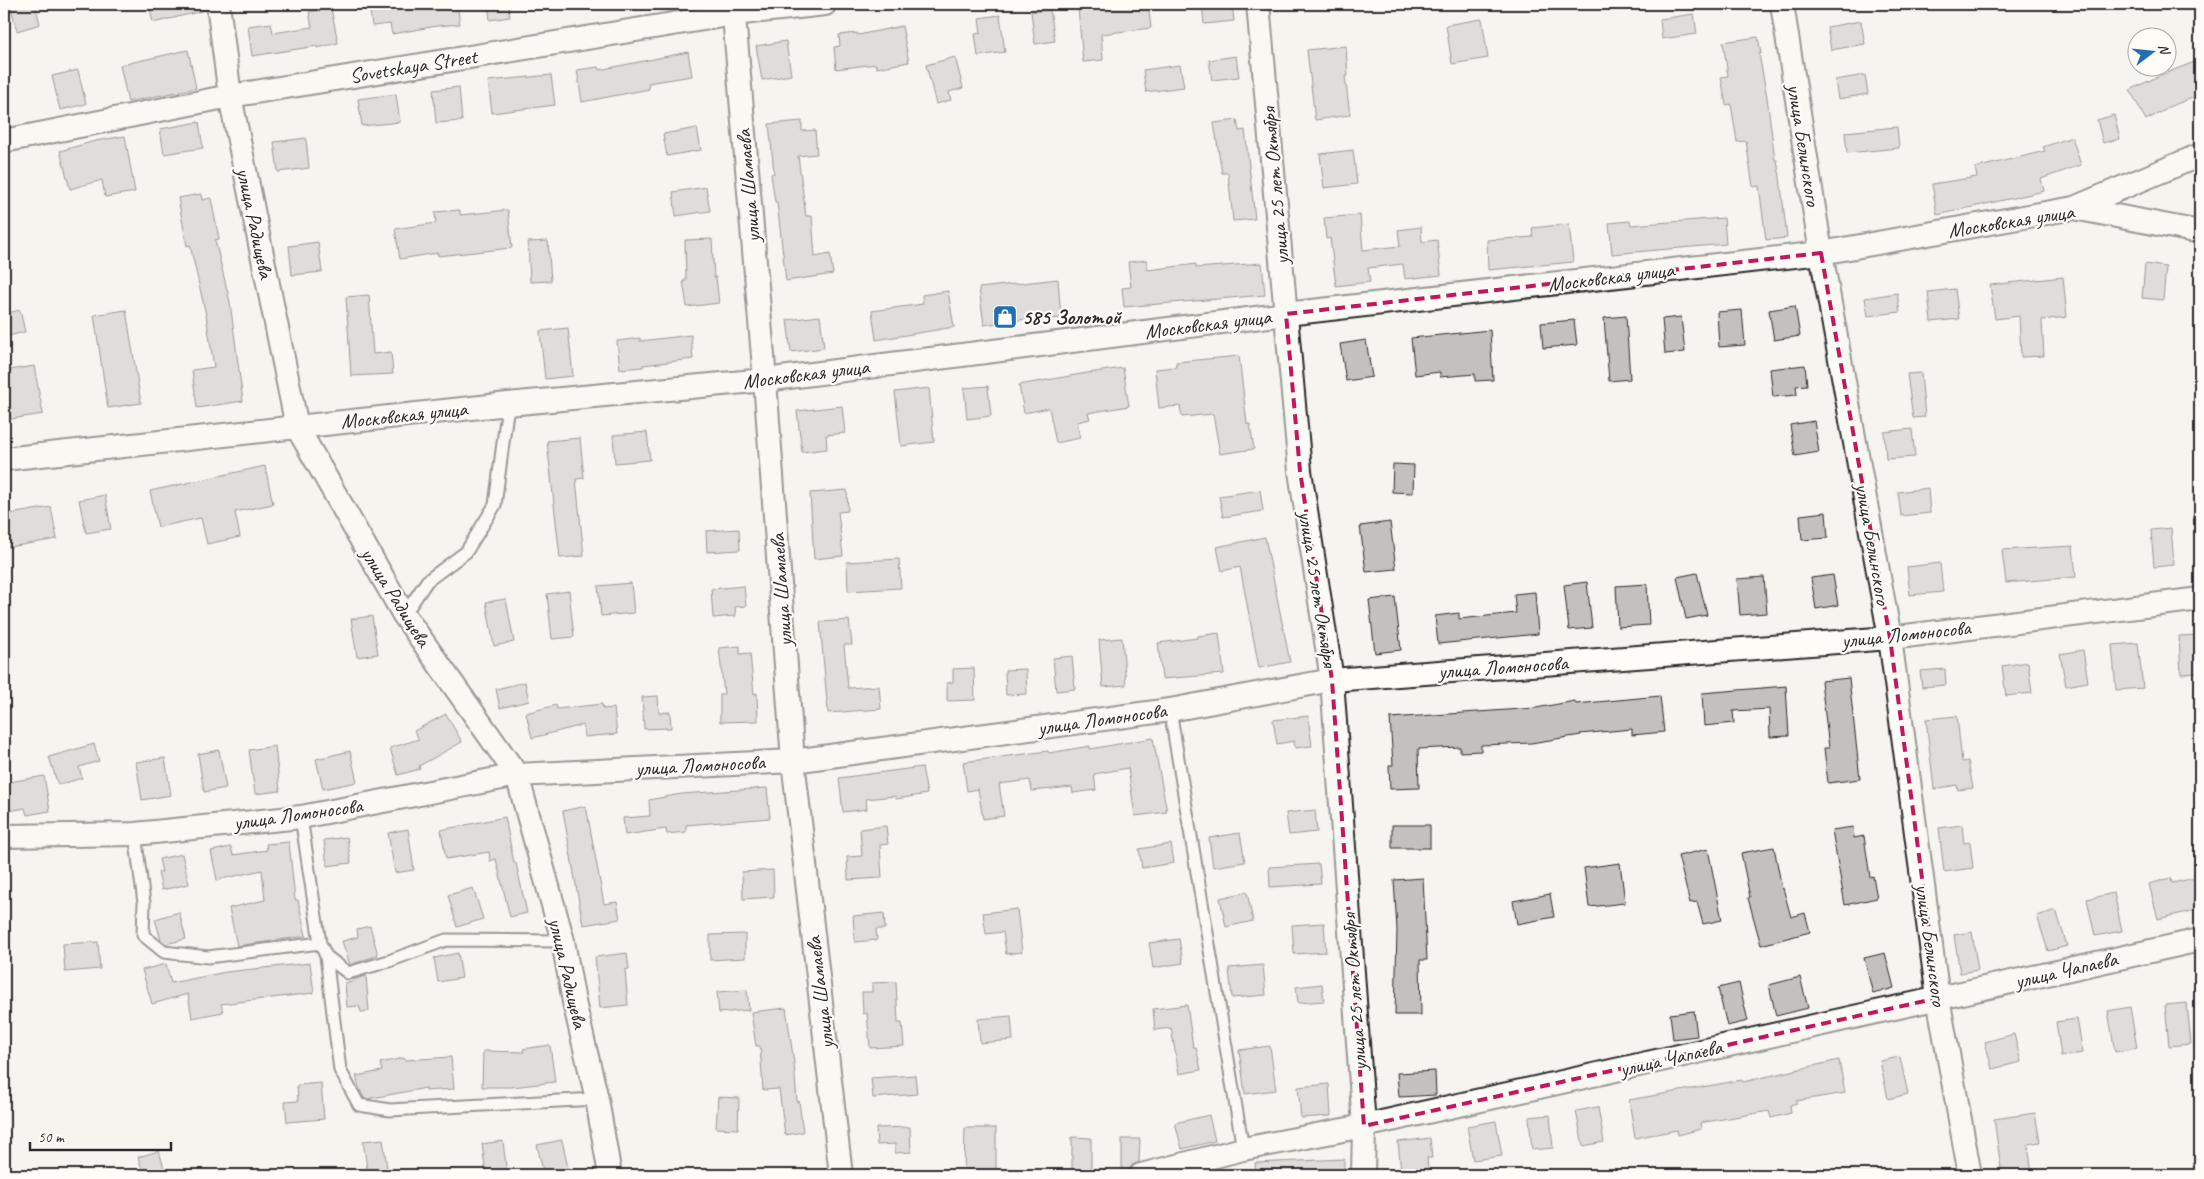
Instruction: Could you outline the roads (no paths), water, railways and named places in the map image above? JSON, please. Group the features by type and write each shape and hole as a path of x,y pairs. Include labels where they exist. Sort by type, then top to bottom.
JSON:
{"street":[{"name":"улица Радищева","path":"218,4 230,96 297,427 404,615 516,775 563,941 574,1002 597,1099 610,1175"},
{"name":"Sovetskaya Street","path":"4,141 230,96 733,9 825,4"},
{"name":"улица 25 лет Октября","path":"1258,4 1300,470 1332,680 1364,1126 1362,1175"},
{"name":"улица Белинского","path":"1782,4 1821,252 1890,638 1938,998 1970,1175"},
{"name":"улица Шамаева","path":"733,9 765,380 793,761 841,1175"},
{"path":"2074,208 2200,155"},
{"name":"Московская улица","path":"4,459 508,404 765,380 1286,314 1821,252 2074,208 2200,232"},
{"name":"улица Ломоносова","path":"4,836 135,834 301,818 516,775 793,761 1170,710 1332,680 1890,638 2200,599"},
{"name":"улица Чапаева","path":"1141,1175 1244,1149 1364,1126 2200,940"}],"lane":[{"path":"404,615 427,581 466,552 495,505 508,404"},
{"path":"1170,710 1244,1149"},
{"path":"301,818 320,943 326,956 340,1070 360,1105 390,1110 597,1099"},
{"path":"135,834 144,903 143,935 164,952 208,957 320,943"},
{"path":"326,956 348,973 389,961 446,940 563,941"}],"place":[{"name":"585 Золотой","path":"1005,317"}]}
